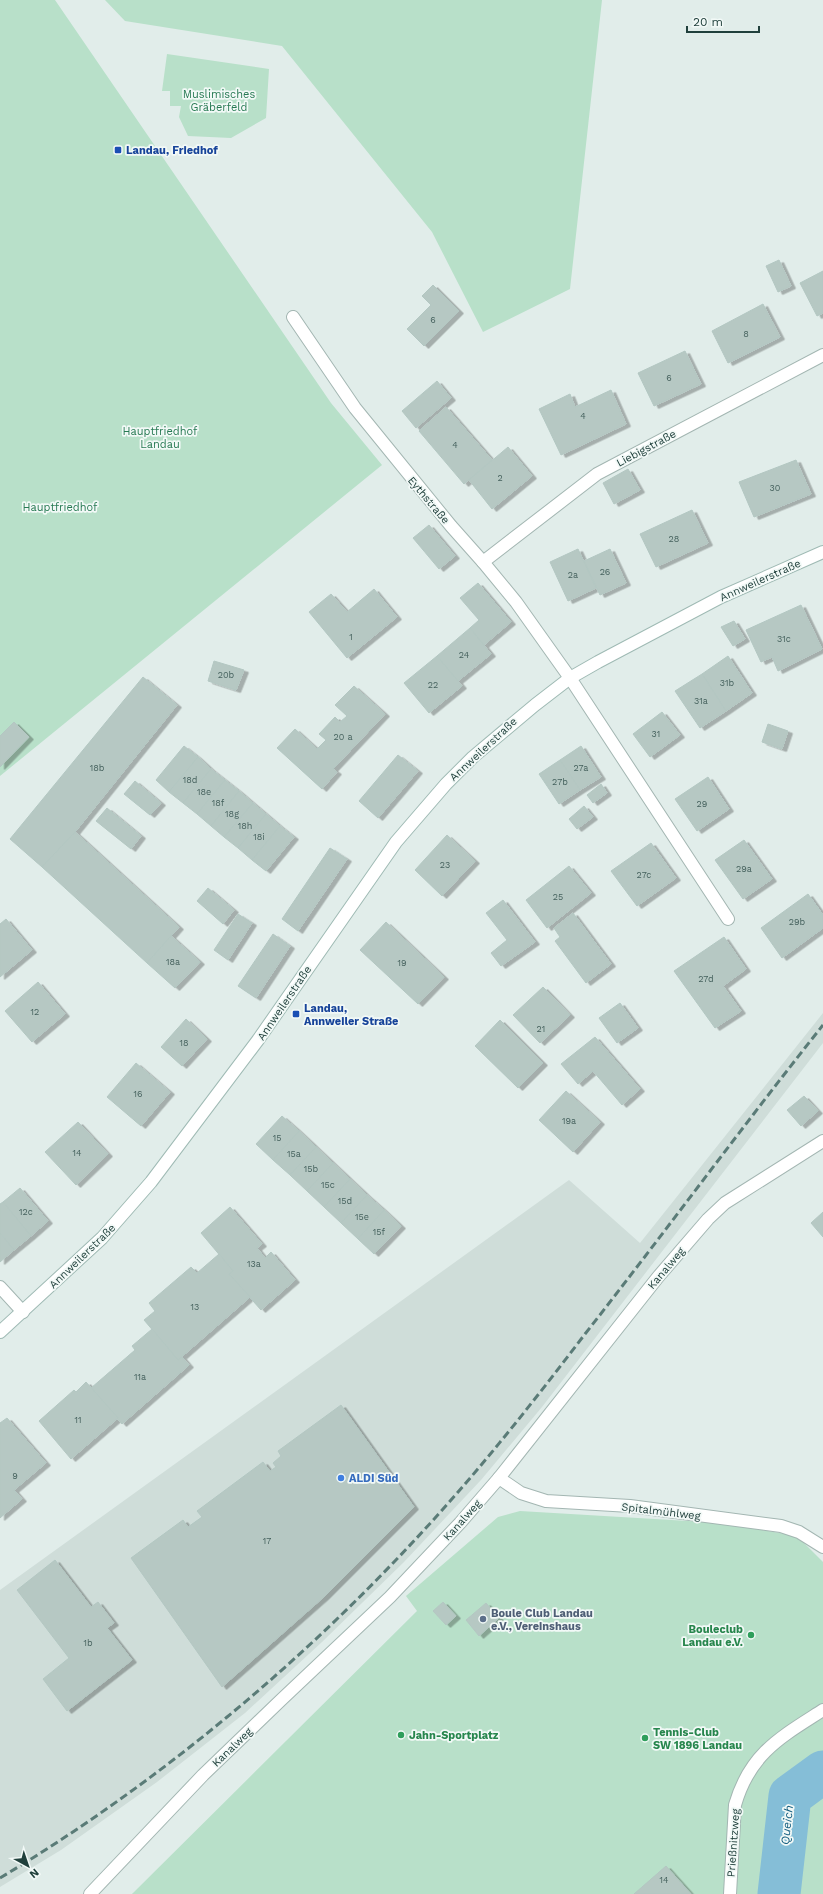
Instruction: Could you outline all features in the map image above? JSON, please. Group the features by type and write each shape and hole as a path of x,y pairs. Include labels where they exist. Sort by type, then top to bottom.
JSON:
{"street":[{"name":"Eythstraße","path":"293,317 359,413 450,526 483,562 516,602 570,678"},
{"name":"Liebigstraße","path":"483,562 597,474 823,355"},
{"name":"Annweilerstraße","path":"0,1332 102,1238 156,1176 258,1040 374,870 413,821 446,784 478,752 514,720 570,678 629,644 721,597 823,552"},
{"path":"570,678 728,919"},
{"name":"Kanalweg","path":"90,1894 204,1775 390,1597 460,1523 499,1478 648,1289 708,1219 725,1203 823,1141"},
{"path":"0,1287 23,1312"},
{"name":"Spitalmühlweg","path":"499,1478 521,1493 546,1501 630,1506 781,1526 800,1532 823,1547"},
{"name":"Prießnitzweg","path":"730,1894 735,1805 739,1792 750,1770 761,1754 776,1740 823,1710"}],"shaded area":[{"path":"823,1013 823,1043 542,1407 481,1480 404,1562 322,1642 245,1713 157,1782 61,1850 0,1887 0,1590 569,1180 640,1243"}],"green space":[{"name":"Hauptfriedhof Landau","path":"0,0 55,0 331,403 382,465 0,776"},
{"path":"105,0 602,0 570,289 483,332 432,232 282,46 125,21"},
{"name":"Muslimisches Gräberfeld","path":"167,54 269,69 266,118 231,138 188,136 179,117 181,106 170,106 170,91 162,91"},
{"path":"520,1511 722,1523 797,1536 823,1562 823,1894 132,1894 417,1611 406,1596 498,1517"}],"building":[{"path":"779,260 791,286 778,292 766,266"},
{"path":"823,271 823,313 817,316 800,283"},
{"path":"433,285 459,311 424,346 407,329 431,305 422,296"},
{"path":"763,304 780,337 728,363 712,331"},
{"path":"685,351 701,384 654,406 638,373"},
{"path":"437,381 451,398 416,428 402,411"},
{"path":"611,390 626,424 561,455 539,409 570,394 575,407"},
{"path":"446,407 492,460 464,484 419,431"},
{"path":"508,447 532,476 492,509 469,480"},
{"path":"796,460 811,494 754,517 739,482"},
{"path":"628,469 640,490 614,504 603,483"},
{"path":"692,510 708,543 656,567 640,534"},
{"path":"429,525 455,556 439,569 413,538"},
{"path":"578,549 596,588 568,601 550,562"},
{"path":"610,549 626,583 600,595 584,561"},
{"path":"478,583 511,622 484,645 470,628 479,620 460,598"},
{"path":"374,589 397,617 347,658 309,612 331,594 347,612"},
{"path":"801,605 822,649 778,671 772,657 761,662 746,630"},
{"path":"734,621 745,639 733,646 721,627"},
{"path":"470,628 491,654 458,681 437,656"},
{"path":"437,656 462,686 429,713 404,683"},
{"path":"728,656 752,693 726,711 702,674"},
{"path":"214,661 244,670 236,690 208,681"},
{"path":"702,674 726,711 700,728 675,691"},
{"path":"143,677 177,705 75,832 42,867 10,839"},
{"path":"354,686 385,714 333,769 337,772 322,789 277,748 295,729 317,749 326,740 319,734 335,717 340,722 347,716 335,705"},
{"path":"662,712 680,735 650,757 633,734"},
{"path":"14,722 29,737 0,767 0,736"},
{"path":"768,724 788,731 782,749 762,742"},
{"path":"184,746 198,757 169,792 156,780"},
{"path":"581,746 601,777 580,790 560,760"},
{"path":"398,755 418,771 378,818 359,801"},
{"path":"198,757 211,769 183,803 169,792"},
{"path":"560,760 580,790 559,804 539,774"},
{"path":"211,769 225,780 197,814 183,803"},
{"path":"708,777 729,809 697,831 675,799"},
{"path":"225,780 239,791 211,826 197,814"},
{"path":"135,781 161,803 150,815 124,794"},
{"path":"601,784 607,793 593,803 587,795"},
{"path":"239,791 253,803 224,837 211,826"},
{"path":"253,803 266,814 238,848 224,837"},
{"path":"584,806 593,817 577,829 569,819"},
{"path":"107,808 141,836 131,849 96,821"},
{"path":"266,814 280,826 252,860 238,848"},
{"path":"280,826 294,837 266,871 252,860"},
{"path":"75,832 179,927 147,963 42,867"},
{"path":"447,835 475,861 442,896 415,870"},
{"path":"744,840 772,879 743,899 715,860"},
{"path":"651,843 676,878 637,906 611,871"},
{"path":"330,848 347,859 298,931 282,919"},
{"path":"569,866 591,893 547,928 526,900"},
{"path":"208,888 234,910 223,924 197,901"},
{"path":"808,894 823,915 823,928 782,958 761,928"},
{"path":"503,900 535,942 501,966 491,953 507,940 486,913"},
{"path":"573,913 611,964 586,983 555,941 560,937 554,928"},
{"path":"238,914 252,923 228,960 214,950"},
{"path":"6,919 32,950 0,977 0,924"},
{"path":"386,922 444,977 418,1004 360,950"},
{"path":"273,934 290,946 256,998 238,986"},
{"path":"171,936 200,962 175,988 147,963"},
{"path":"724,937 746,969 723,986 741,1011 715,1028 674,971"},
{"path":"38,982 65,1014 32,1042 5,1011"},
{"path":"543,987 570,1015 540,1043 513,1015"},
{"path":"620,1003 638,1028 617,1043 599,1018"},
{"path":"186,1019 207,1039 182,1066 161,1047"},
{"path":"500,1020 543,1063 518,1088 475,1046"},
{"path":"595,1037 640,1089 622,1105 593,1071 578,1084 561,1064"},
{"path":"136,1063 170,1092 141,1126 107,1097"},
{"path":"566,1091 600,1122 573,1152 539,1120"},
{"path":"804,1096 818,1111 801,1126 787,1110"},
{"path":"282,1116 299,1131 273,1160 256,1144"},
{"path":"78,1122 108,1154 76,1185 45,1152"},
{"path":"299,1131 316,1147 290,1175 273,1160"},
{"path":"316,1147 333,1163 307,1191 290,1175"},
{"path":"333,1163 350,1179 324,1207 307,1191"},
{"path":"350,1179 367,1195 341,1223 324,1207"},
{"path":"20,1188 48,1221 31,1236 3,1202"},
{"path":"367,1195 384,1210 358,1239 341,1223"},
{"path":"3,1202 31,1236 14,1250 0,1233 0,1204"},
{"path":"230,1207 262,1244 257,1248 265,1258 271,1252 295,1280 261,1310 229,1274 233,1271 201,1233"},
{"path":"384,1210 401,1226 374,1254 358,1239"},
{"path":"823,1212 823,1237 811,1223"},
{"path":"0,1233 14,1250 0,1262"},
{"path":"219,1254 233,1271 229,1274 250,1297 178,1360 144,1320 155,1311 149,1303 191,1267 197,1273"},
{"path":"152,1329 178,1360 182,1357 189,1365 122,1424 91,1388 135,1350 132,1346"},
{"path":"86,1382 118,1418 71,1459 39,1421 74,1390 76,1392"},
{"path":"341,1405 414,1507 325,1596 222,1687 131,1558 183,1520 188,1527 202,1517 197,1511 263,1462 270,1471 276,1467 273,1463 281,1456 278,1451"},
{"path":"7,1418 46,1463 14,1490 22,1499 0,1518 0,1423"},
{"path":"55,1560 91,1607 98,1602 114,1623 107,1628 132,1660 67,1711 43,1679 69,1658 17,1590"},
{"path":"443,1602 456,1616 446,1625 433,1611"},
{"name":"Boule Club Landau e.V., Vereinshaus","path":"486,1603 499,1618 479,1636 466,1620"},
{"path":"666,1866 691,1894 634,1894"}],"waterway":[{"name":"Queich","path":"779,1894 790,1796 823,1772"}],"railway":[{"path":"0,1878 58,1842 171,1762 278,1674 378,1579 446,1506 507,1433 566,1359 823,1025"}],"place":[{"name":"Landau, Friedhof","path":"118,150"},
{"name":"Landau, Annweiler Straße","path":"296,1014"},
{"name":"ALDI Süd","path":"341,1478"},
{"name":"Boule Club Landau e.V., Vereinshaus","path":"483,1619"},
{"name":"Bouleclub Landau e.V.","path":"751,1635"},
{"name":"Jahn-Sportplatz","path":"401,1735"},
{"name":"Tennis-Club SW 1896 Landau","path":"645,1738"}],"park label":[{"name":"Hauptfriedhof","path":"60,507"}]}
